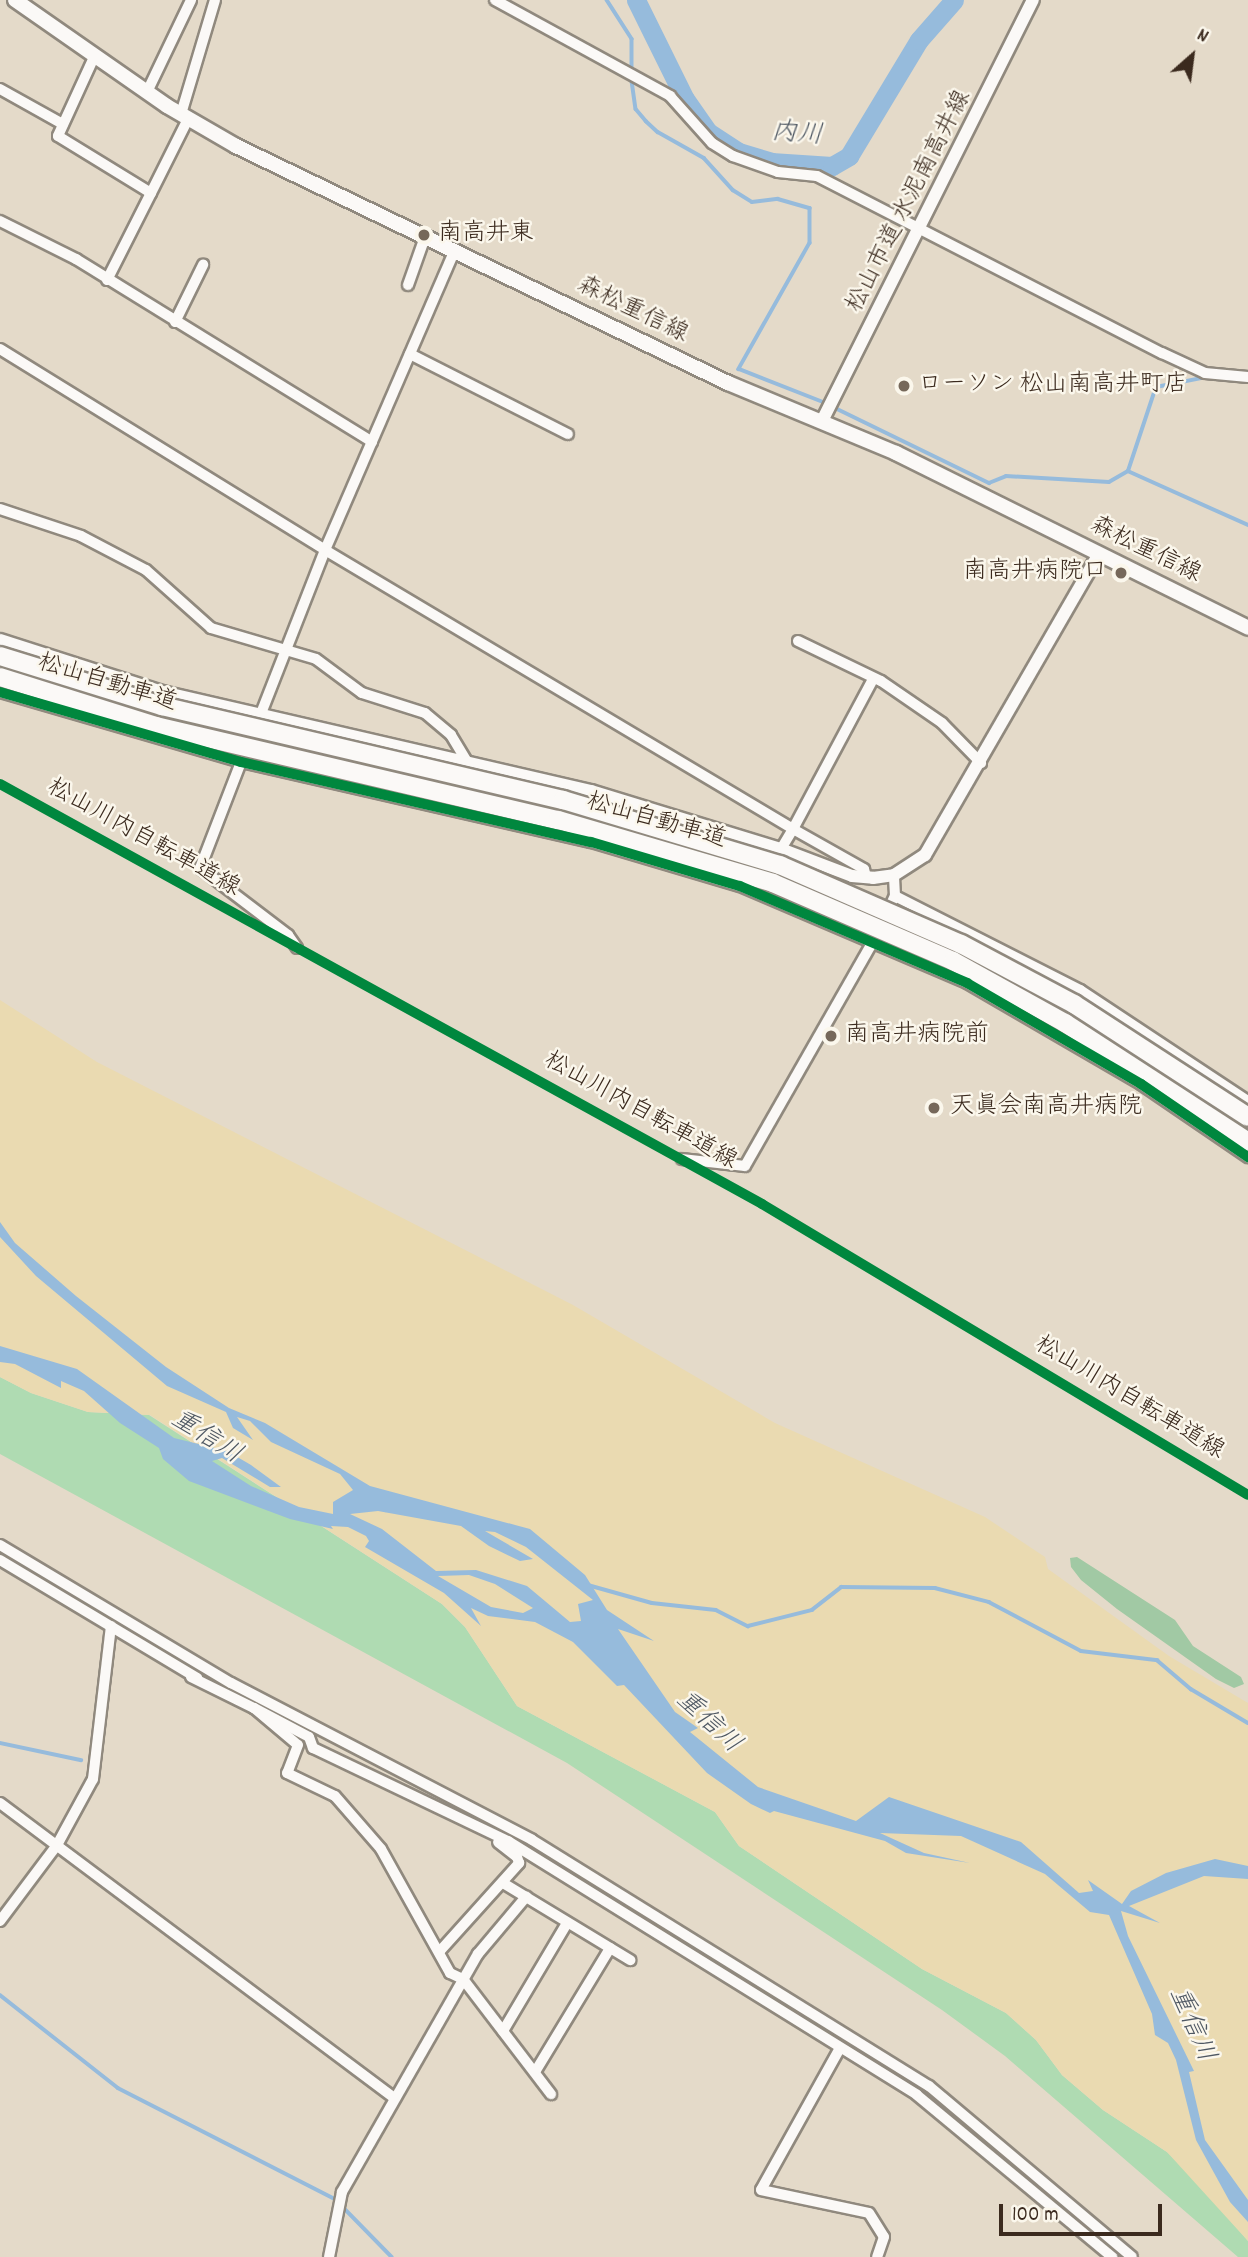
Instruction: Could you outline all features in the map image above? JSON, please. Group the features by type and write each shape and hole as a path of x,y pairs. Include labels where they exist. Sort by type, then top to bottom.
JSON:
{"highway":[{"name":"松山自動車道","path":"0,656 162,706 563,800 780,865 871,901 1040,986 1192,1077 1248,1117"},
{"name":"松山自動車道","path":"0,677 156,726 558,820 773,883 953,961 1065,1023 1248,1142"}],"main road":[{"name":"森松重信線","path":"15,0 185,116 425,237 728,383 822,421 1248,628"}],"street":[{"path":"147,92 191,0"},
{"path":"107,280 185,116 215,0"},
{"path":"495,0 670,96 712,143 733,156 778,172 817,176 1205,373 1248,377"},
{"name":"松山市道 水泥南高井線","path":"822,421 1033,0"},
{"path":"95,55 58,136 151,192"},
{"path":"0,89 63,124"},
{"path":"0,221 76,259 372,442"},
{"path":"408,285 425,237"},
{"path":"260,716 325,550 454,251"},
{"path":"176,322 203,265"},
{"path":"0,349 325,550 864,869 866,877"},
{"path":"410,355 568,434"},
{"path":"0,509 81,536 146,570 211,628 286,650 331,667 362,693 435,720 463,749 467,762"},
{"path":"0,640 162,692 591,791 866,877 894,875 926,855 1099,554"},
{"path":"798,641 873,679 942,723 981,763"},
{"path":"781,849 873,679"},
{"path":"0,692 241,762 667,863 740,886 874,940 967,983 1065,1037 1248,1157"},
{"path":"241,762 200,868 288,935 297,948"},
{"path":"682,1159 745,1166 874,940 895,896 894,875"},
{"path":"895,896 1080,989 1248,1101"},
{"path":"0,1545 231,1683 531,1840 929,2086 1132,2257"},
{"path":"0,1560 191,1677 309,1737 313,1748 421,1803 431,1801 468,1821 917,2095 1111,2257"},
{"path":"0,1921 57,1845 93,1779 111,1626"},
{"path":"191,1677 231,1683"},
{"path":"254,1709 298,1745 287,1773 335,1796 381,1849 450,1973 463,1979 551,2094"},
{"path":"438,1789 468,1821 517,1857 519,1863 439,1952"},
{"path":"0,1803 394,2098"},
{"path":"503,1883 630,1960"},
{"path":"329,2257 342,2192 463,1979 526,1897"},
{"path":"503,2031 568,1923"},
{"path":"535,2072 610,1948"},
{"path":"840,2048 761,2190 869,2213 884,2236 877,2257"}],"green space":[{"path":"0,1377 31,1393 88,1412 149,1415 442,1604 465,1627 517,1706 715,1812 739,1846 922,1969 1006,2013 1036,2040 1062,2075 1103,2110 1167,2152 1199,2183 1248,2241 1248,2257 1238,2257 1005,2056 942,2010 567,1763 0,1454"},
{"path":"1077,1557 1175,1620 1193,1646 1241,1677 1244,1684 1234,1688 1216,1679 1117,1609 1081,1580 1071,1567 1070,1558"}],"sand":[{"path":"0,1000 97,1062 573,1305 775,1423 985,1517 1045,1557 1048,1569 1169,1656 1248,1703 1248,2241 1167,2152 1103,2110 1062,2075 1036,2040 1006,2013 922,1969 739,1846 715,1812 517,1706 465,1627 442,1604 150,1415 88,1412 31,1393 0,1377"}],"water":[{"path":"0,1222 15,1243 76,1296 166,1367 229,1408 265,1423 370,1486 530,1529 585,1575 607,1610 654,1641 618,1629 675,1712 698,1728 690,1732 758,1787 856,1821 889,1797 1021,1842 1079,1893 1093,1891 1088,1880 1122,1904 1131,1891 1166,1873 1215,1859 1248,1866 1248,1879 1204,1876 1129,1906 1160,1923 1121,1911 1128,1936 1194,2071 1189,2072 1205,2140 1248,2200 1248,2222 1230,2202 1196,2140 1176,2060 1168,2043 1155,2035 1152,2014 1109,1915 1090,1912 1045,1874 961,1836 880,1833 924,1853 970,1863 906,1853 885,1841 774,1811 770,1813 751,1804 707,1773 624,1685 617,1686 573,1642 535,1622 488,1616 471,1608 481,1626 444,1593 365,1547 369,1541 366,1536 348,1527 331,1526 333,1529 290,1519 189,1481 163,1459 159,1448 120,1423 84,1391 61,1381 61,1388 15,1364 0,1362 0,1346 77,1369 174,1438 227,1451 251,1465 281,1487 270,1487 222,1458 212,1461 251,1486 299,1507 333,1514 333,1502 353,1490 340,1474 271,1442 250,1421 237,1417 253,1440 233,1428 226,1412 167,1386 36,1276 0,1237","holes":["378,1511 461,1526 489,1546 520,1561 533,1559 485,1531 495,1532 526,1547 593,1600 578,1604 581,1621 570,1622 527,1586 476,1570 436,1571 382,1529 350,1514","469,1575 495,1584 533,1608 523,1613 491,1607 438,1576"]}],"waterway":[{"path":"607,0 632,39 632,71"},
{"name":"内川","path":"636,0 685,99 708,132 739,152 771,162 832,166 849,156 919,40 954,0"},
{"path":"632,81 636,109 646,121 658,132 704,158 733,190 752,202 778,199 810,208 810,243 739,369 823,402 989,483 1006,476 1109,482 1128,471 1248,525"},
{"path":"1128,471 1156,387 1207,377"},
{"path":"588,1585 652,1603 716,1610 748,1626 812,1610 841,1587 935,1588 989,1602 1081,1651 1157,1660 1191,1689 1248,1723"},
{"path":"0,1743 81,1760"},
{"path":"0,1995 118,2088 337,2200"},
{"path":"342,2206 392,2257"}],"cycle path":[{"path":"0,692 241,762 591,842 740,886 967,983 1141,1084 1248,1157"},
{"name":"松山川内自転車道線","path":"0,784 762,1204 1248,1495"}],"place":[{"name":"南高井東","path":"424,235"},
{"name":"ローソン 松山南高井町店","path":"904,386"},
{"name":"南高井病院口","path":"1121,573"},
{"name":"南高井病院前","path":"831,1036"},
{"name":"天眞会南高井病院","path":"934,1108"}],"water label":[{"name":"重信川","path":"206,1438"},
{"name":"重信川","path":"708,1723"},
{"name":"重信川","path":"1191,2025"}]}
